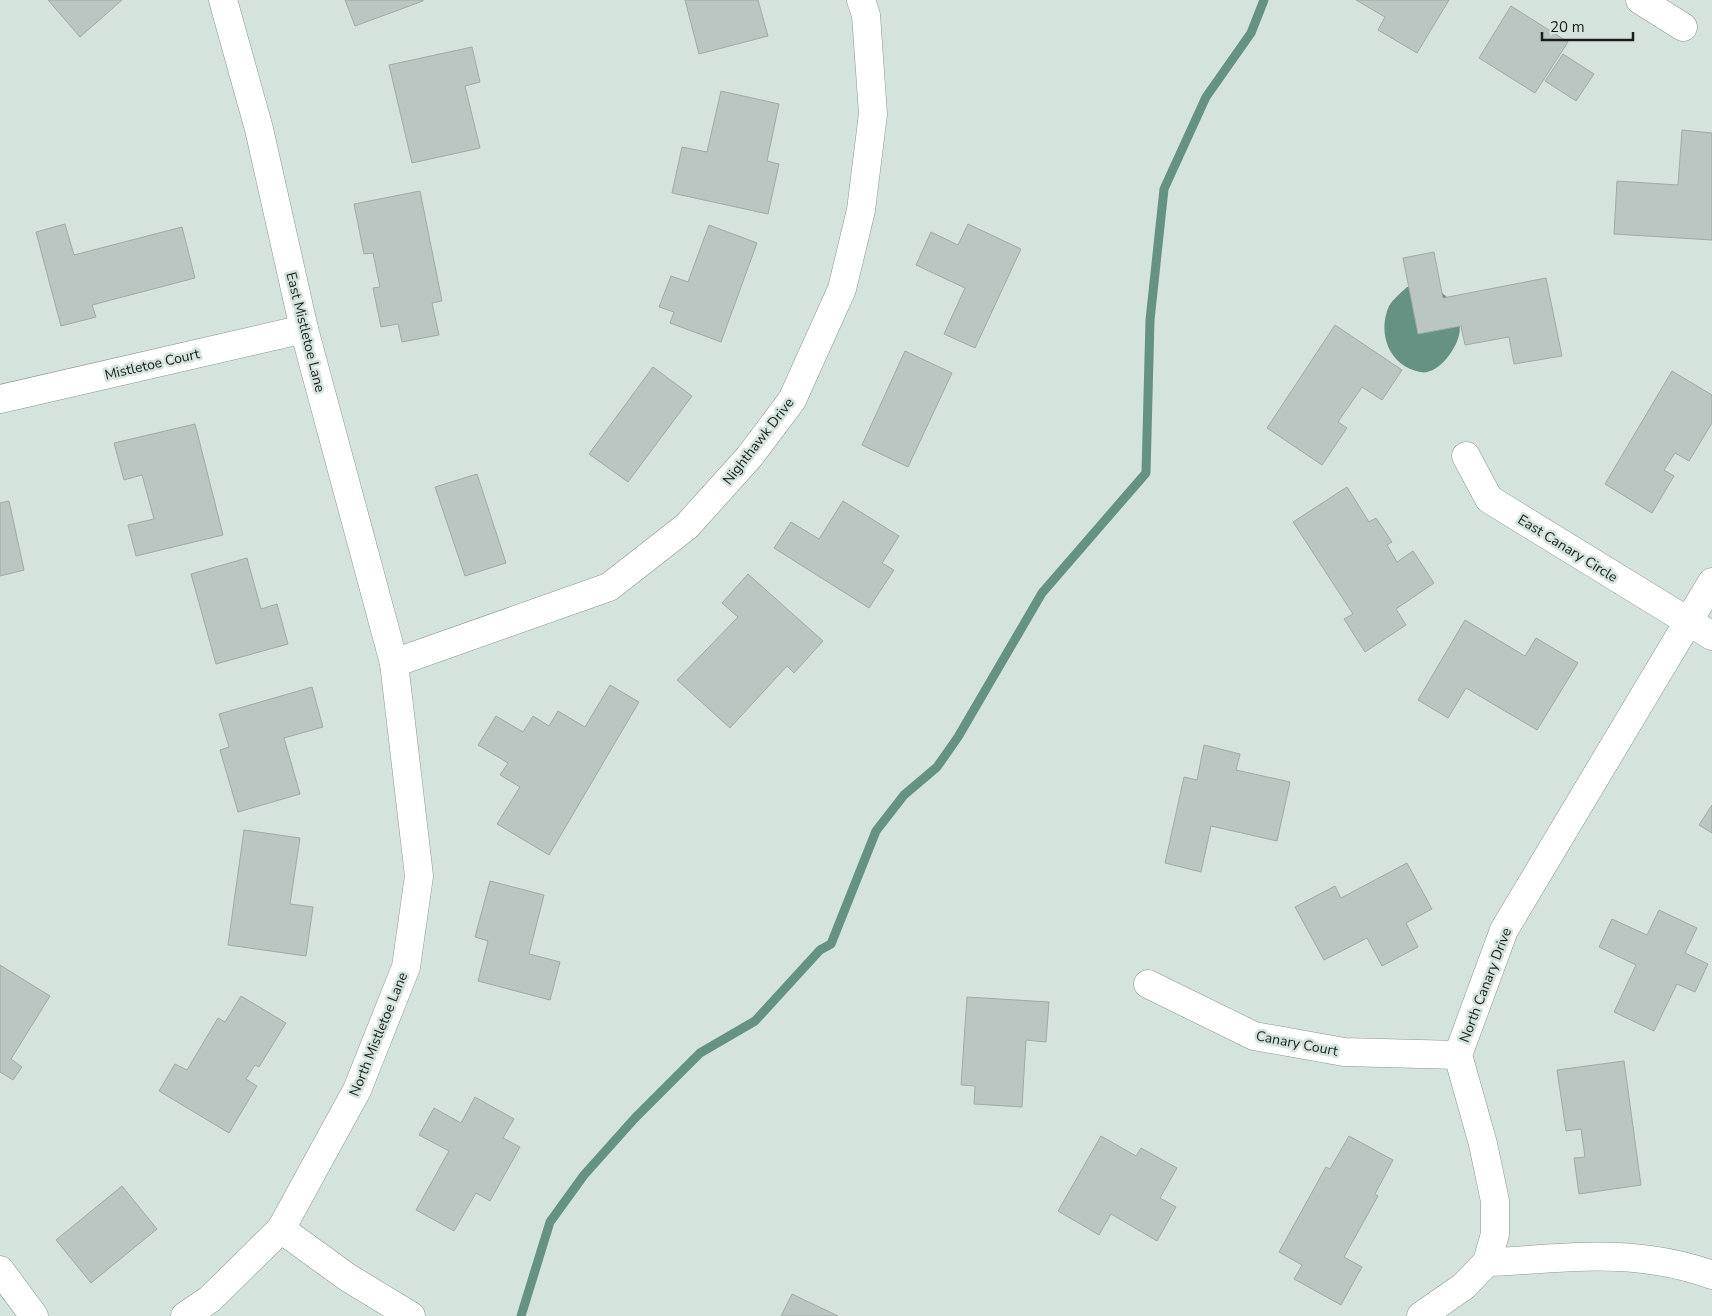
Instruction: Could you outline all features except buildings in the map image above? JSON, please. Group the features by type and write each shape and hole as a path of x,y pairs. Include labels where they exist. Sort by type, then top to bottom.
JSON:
{"street":[{"name":"East Mistletoe Lane","path":"223,0 259,129 304,329 394,663"},
{"name":"Nighthawk Drive","path":"394,663 610,586 687,526 750,456 792,400 842,289 860,210 873,114 866,16 861,0"},
{"path":"1640,0 1683,26"},
{"name":"Mistletoe Court","path":"0,399 304,329"},
{"name":"East Canary Circle","path":"1466,456 1489,499 1712,636"},
{"name":"North Canary Drive","path":"1420,1316 1464,1286 1487,1262 1495,1234 1495,1201 1483,1144 1458,1055 1504,930 1712,582"},
{"name":"North Mistletoe Lane","path":"186,1316 210,1299 281,1230 357,1090 406,967 419,876 394,663"},
{"name":"Canary Court","path":"1148,984 1254,1036 1344,1052 1458,1055"},
{"path":"281,1230 347,1278 411,1316"},
{"path":"1487,1262 1515,1263 1555,1258 1627,1256 1698,1269 1712,1275"},
{"path":"0,1270 34,1316"}],"shaded area":[{"path":"1407,287 1438,289 1458,312 1460,333 1454,348 1445,361 1433,370 1426,372 1409,369 1400,363 1393,356 1385,337 1384,327 1389,306"}],"waterway":[{"path":"521,1316 550,1222 584,1175 635,1118 700,1053 755,1021 820,950 831,944 876,831 904,795 937,767 958,737 1042,593 1146,473 1150,320 1164,189 1206,97 1251,33 1264,0"}]}
